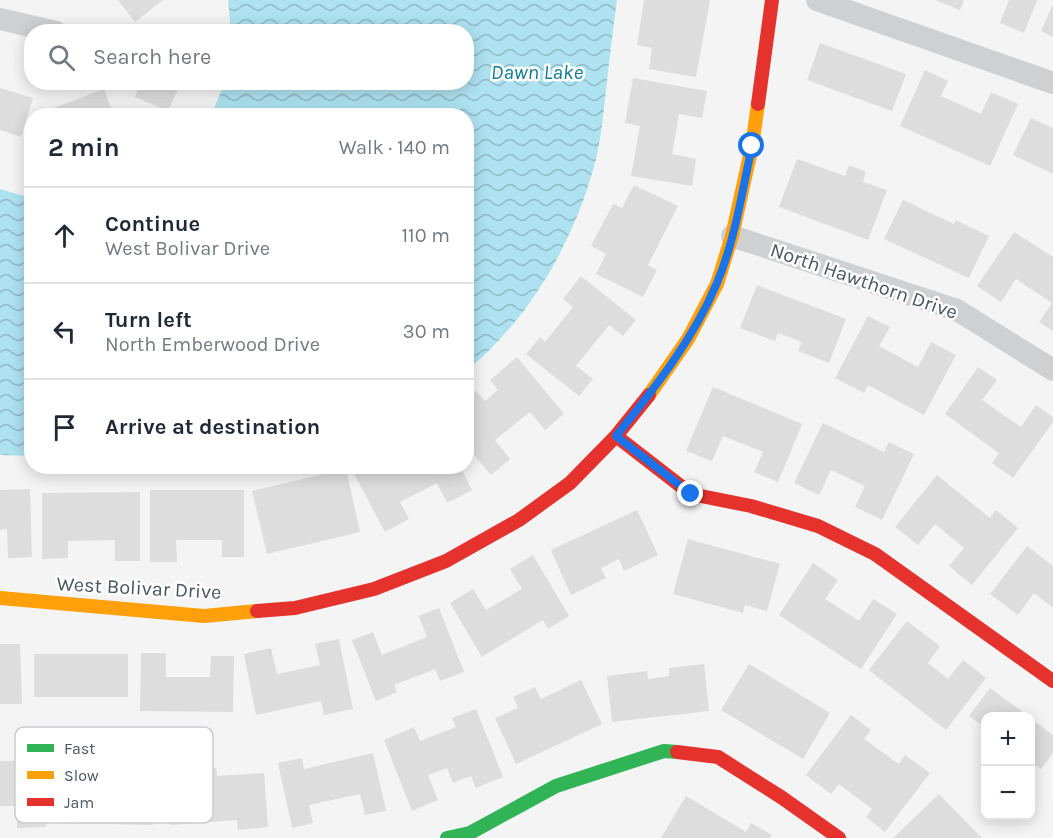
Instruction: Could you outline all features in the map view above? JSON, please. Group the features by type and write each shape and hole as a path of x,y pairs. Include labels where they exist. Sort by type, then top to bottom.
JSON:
{"street":[{"name":"West Bolivar Drive","path":"0,598 204,615 295,608 374,589 446,561 519,520 570,483 616,436 655,388 688,339 717,284 732,236 752,146 772,0"},
{"path":"817,0 1053,83"},
{"path":"0,19 24,25"},
{"name":"North Hawthorn Drive","path":"732,236 957,310 1053,370"},
{"path":"616,436 691,494 751,506 818,526 875,554 1053,681"},
{"path":"447,838 471,836 556,786 664,751 718,757 781,797 839,838"}],"water":[{"name":"Dawn Lake","path":"228,0 617,0 599,145 575,221 547,277 530,303 490,350 474,364 474,108 214,108 222,90 474,90 474,24 230,24"},
{"path":"0,189 24,196 24,456 0,455"}],"building":[{"path":"118,0 163,0 135,22"},
{"path":"644,0 710,0 696,77 649,69 652,48 637,45"},
{"path":"935,0 964,0 960,10"},
{"path":"1009,0 1037,0 1024,33 1000,23"},
{"path":"1053,4 1053,37 1041,31"},
{"path":"820,43 906,74 892,111 807,80"},
{"path":"925,70 948,81 941,96 981,114 991,92 1018,104 990,166 900,126"},
{"path":"633,78 707,91 702,118 679,114 672,154 696,159 692,186 631,176 640,126 625,123"},
{"path":"0,88 33,98 30,108 24,108 24,127 21,137 0,130"},
{"path":"104,90 111,108 54,108"},
{"path":"138,90 177,90 169,108 161,108 135,97"},
{"path":"1031,118 1053,128 1053,174 1013,155"},
{"path":"797,159 845,176 849,165 866,172 863,182 887,190 868,240 779,207"},
{"path":"634,185 678,206 648,265 657,270 643,297 596,274 606,254 591,246 613,204 622,208"},
{"path":"903,200 954,224 956,220 989,236 969,278 884,239"},
{"path":"1014,232 1053,257 1053,331 1039,322 1052,303 1016,279 1001,302 977,286"},
{"path":"581,276 636,320 623,336 609,325 576,366 593,379 579,396 526,354 540,337 545,342 573,307 563,299"},
{"path":"757,285 846,319 829,363 798,351 802,342 778,333 775,341 740,328"},
{"path":"868,316 890,327 879,346 918,367 931,342 956,355 924,415 868,385 864,393 835,378"},
{"path":"517,357 564,414 545,430 530,412 495,440 510,459 491,475 474,455 474,393 476,391 485,401 498,390 490,380"},
{"path":"978,367 997,380 982,400 1021,427 1036,405 1053,417 1053,422 1013,478 992,463 999,453 945,414"},
{"path":"713,387 802,424 778,482 754,472 763,452 723,436 712,461 686,451"},
{"path":"823,423 884,452 889,442 914,454 882,520 855,507 865,486 831,470 819,495 794,483"},
{"path":"325,474 347,474 360,532 267,554 252,491"},
{"path":"354,474 464,474 472,490 447,503 437,483 400,502 409,519 385,532"},
{"path":"937,475 990,518 996,510 1018,528 972,585 949,566 964,548 935,524 918,545 895,527"},
{"path":"30,489 32,557 8,558 7,529 0,530 0,490"},
{"path":"150,490 244,490 244,557 222,557 222,540 176,540 177,562 150,562"},
{"path":"140,492 140,561 115,561 115,540 68,541 68,558 42,559 42,493"},
{"path":"637,510 658,555 624,571 619,559 601,568 606,578 571,595 551,550"},
{"path":"688,539 780,564 767,611 745,605 743,613 673,594"},
{"path":"1027,546 1053,566 1053,608 1034,593 1018,615 990,594"},
{"path":"533,555 569,616 548,629 543,620 482,657 450,603 473,589 486,610 522,589 510,569"},
{"path":"813,563 838,580 825,599 859,621 873,599 897,614 861,669 779,615"},
{"path":"439,608 464,672 440,681 435,669 394,685 397,692 376,701 352,640 373,632 382,655 427,637 419,616"},
{"path":"907,621 940,646 928,663 948,679 963,660 986,678 946,730 869,670"},
{"path":"339,639 353,709 324,715 321,701 256,715 244,654 271,648 277,674 320,665 315,644"},
{"path":"0,644 20,644 22,704 0,704"},
{"path":"141,653 166,653 166,677 210,677 211,656 234,656 233,712 140,711"},
{"path":"34,654 128,654 128,697 34,697"},
{"path":"704,664 709,711 612,722 607,676 647,671 648,679 669,676 669,668"},
{"path":"749,664 830,713 803,759 721,710"},
{"path":"581,680 602,724 516,764 495,718 518,708 513,697 535,687 541,699"},
{"path":"990,688 1023,712 981,712 981,724 969,716"},
{"path":"476,709 503,777 476,788 471,776 453,783 447,768 428,775 438,800 412,811 384,740 414,727 420,741 456,727 452,718"},
{"path":"851,715 871,730 864,739 899,764 905,755 930,773 885,832 866,817 872,809 839,784 831,794 806,775"},
{"path":"1035,722 1053,735 1053,753 1041,769 1035,765"},
{"path":"373,753 386,811 365,815 360,794 309,805 313,823 292,828 278,763 302,758 304,769"},
{"path":"0,761 15,761 15,806 0,806"},
{"path":"213,768 216,768 217,776 264,773 268,827 238,830 237,820 213,822"},
{"path":"939,794 982,838 893,838"},
{"path":"686,796 746,832 751,823 772,835 770,838 661,838"},
{"path":"17,823 46,823 46,827 17,828"},
{"path":"58,823 153,823 153,825"},
{"path":"171,823 197,823 171,825"}],"traffic: fast":[{"path":"447,838 470,833 556,786 664,751 677,752"}],"traffic: slow":[{"path":"649,395 688,339 717,284 732,236 752,146 758,104"},
{"path":"0,598 204,616 257,611"}],"traffic: jam":[{"path":"758,104 772,0"},
{"path":"257,611 295,608 374,589 446,561 519,520 570,483 616,436 649,395"},
{"path":"616,436 691,494 751,506 818,526 875,554 1053,681"},
{"path":"677,752 718,757 781,797 839,838"}],"route":[{"path":"691,494 616,436 655,388 688,339 717,284 732,236 752,146"}]}
